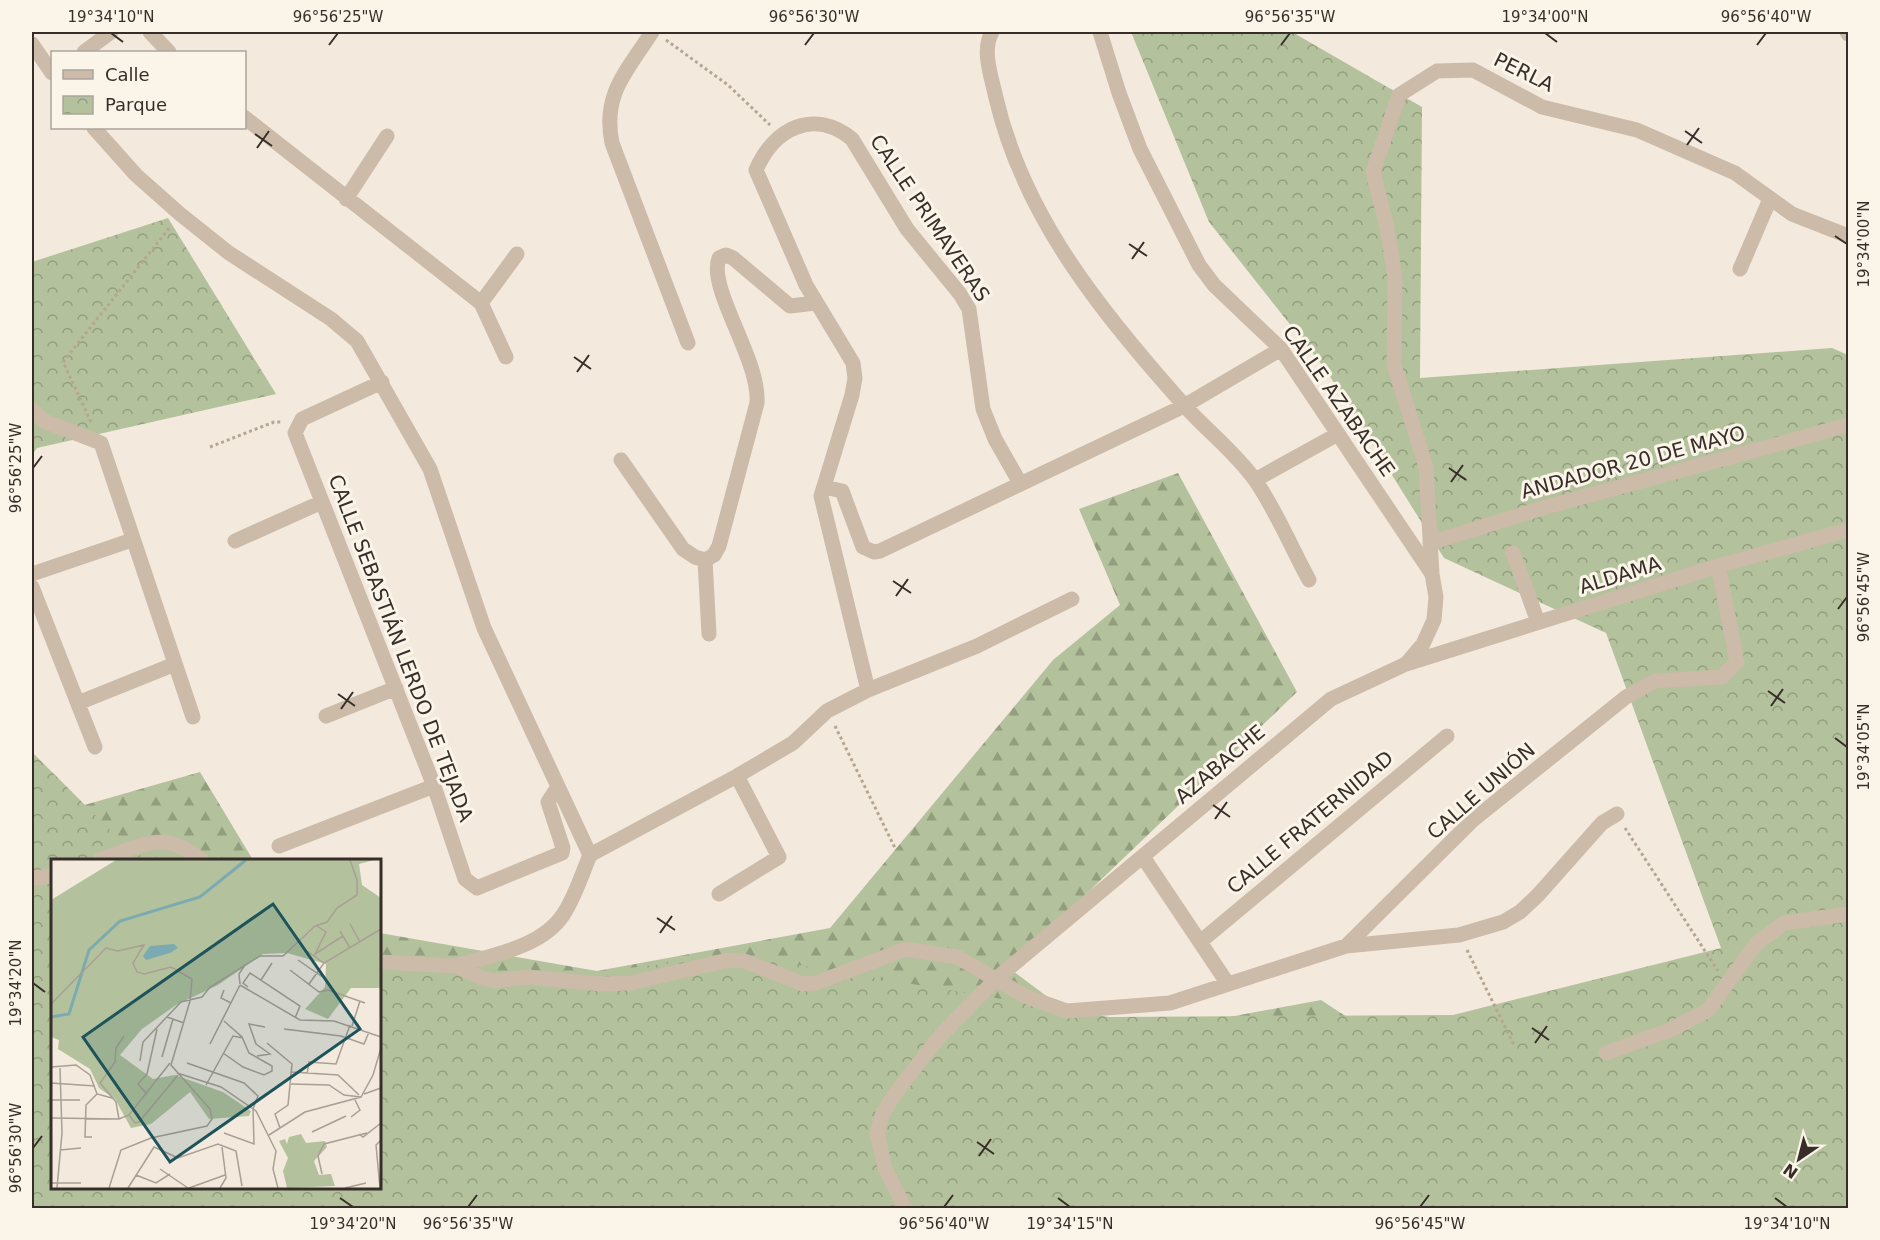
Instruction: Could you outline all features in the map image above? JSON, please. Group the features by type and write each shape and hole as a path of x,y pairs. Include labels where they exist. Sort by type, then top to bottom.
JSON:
{"street":[{"path":"85,51 111,32"},
{"path":"150,32 168,51"},
{"path":"992,32 987,57 1002,124 1023,182 1046,227 1111,321 1184,406 1255,480 1309,580"},
{"name":"CALLE AZABACHE","path":"1100,32 1140,149 1199,265 1214,285 1281,349 1431,574"},
{"path":"658,35 618,85 609,106 608,124 612,143 688,343"},
{"path":"32,44 36,61 51,72"},
{"name":"PERLA","path":"1431,574 1426,467 1394,365 1395,277 1387,228 1373,172 1399,95 1437,70 1473,70 1542,107 1637,130 1735,173 1792,214 1848,236"},
{"path":"246,119 481,303 506,357"},
{"name":"CALLE PRIMAVERAS","path":"780,134 802,125 826,124 841,130 852,139 907,229 960,294 969,309 973,324 983,409 995,439 1020,483"},
{"path":"95,129 136,175 180,214 229,253 345,329 357,341 430,469 484,628 590,855"},
{"path":"780,134 763,153 756,170 815,303 844,345 853,363 855,378 821,496 868,690"},
{"path":"346,199 387,136"},
{"path":"1740,269 1770,199"},
{"path":"481,303 517,254"},
{"path":"621,460 683,549 705,560 714,555 719,546 757,403 758,386 754,368 716,276 719,258 726,255 734,258 790,306 815,303"},
{"path":"824,487 842,491 863,547 874,552 1184,406 1281,349"},
{"path":"297,426 302,419 382,382"},
{"path":"32,410 44,421 101,443 193,717"},
{"name":"ANDADOR 20 DE MAYO","path":"1430,543 1546,507 1848,425"},
{"name":"CALLE SEBASTIÁN LERDO DE TEJADA","path":"297,426 295,433 434,786 470,885 477,888 562,853 563,848 548,802 557,788"},
{"path":"1255,480 1338,434"},
{"path":"235,541 322,502"},
{"name":"ALDAMA","path":"1406,664 1718,566 1848,530"},
{"path":"32,574 132,540"},
{"path":"1513,553 1538,622"},
{"path":"705,560 709,634"},
{"name":"CALLE UNIÓN","path":"1346,946 1473,820 1626,697 1654,681 1722,677 1731,670 1737,661 1718,566"},
{"name":"AZABACHE","path":"905,1209 885,1168 877,1133 883,1113 939,1037 997,978 1331,699 1406,664 1423,644 1434,620 1436,597 1431,574"},
{"path":"32,587 95,747"},
{"path":"381,963 456,966 504,952 532,940 549,930 563,915 590,855 737,776 793,743 827,711 868,690 977,646 1072,599"},
{"path":"78,703 175,664"},
{"path":"326,716 396,688"},
{"name":"CALLE FRATERNIDAD","path":"1200,942 1447,736"},
{"path":"719,894 778,857 737,776"},
{"path":"279,846 434,786"},
{"path":"456,966 482,978 495,981 528,977 601,984 631,982 728,960 744,961 803,984 816,983 906,949 957,957 1025,996 1067,1011 1170,1003 1346,946 1459,935 1503,922 1520,912 1602,823 1617,814"},
{"path":"106,859 159,841 173,842 198,859"},
{"path":"1143,857 1228,984"},
{"path":"32,878 51,876"},
{"path":"1606,1053 1670,1030 1708,1010 1756,944 1784,923 1848,914"}],"path":[{"path":"658,35 728,85 780,134"},
{"path":"101,443 63,362 180,214"},
{"path":"210,447 274,422 297,426"},
{"path":"827,711 896,850"},
{"path":"1617,814 1727,985"},
{"path":"1459,935 1515,1047"}],"green space":[{"path":"1131,32 1292,32 1422,107 1420,378 1832,348 1848,355 1848,1208 32,1208 32,752 128,848 146,859 51,859 51,1189 381,1189 381,963 535,979 739,955 1109,1017 1453,1015 1721,948 1606,633 1444,558 1326,370 1209,222"},
{"path":"168,218 276,394 37,448 32,455 32,262"},
{"path":"1178,473 1297,692 1009,968 1105,1040 1321,1000 1464,1094 1848,1208 32,1208 32,820 200,772 252,859 51,859 51,1189 381,1189 381,933 597,971 830,928 1053,660 1120,605 1079,509"}]}
